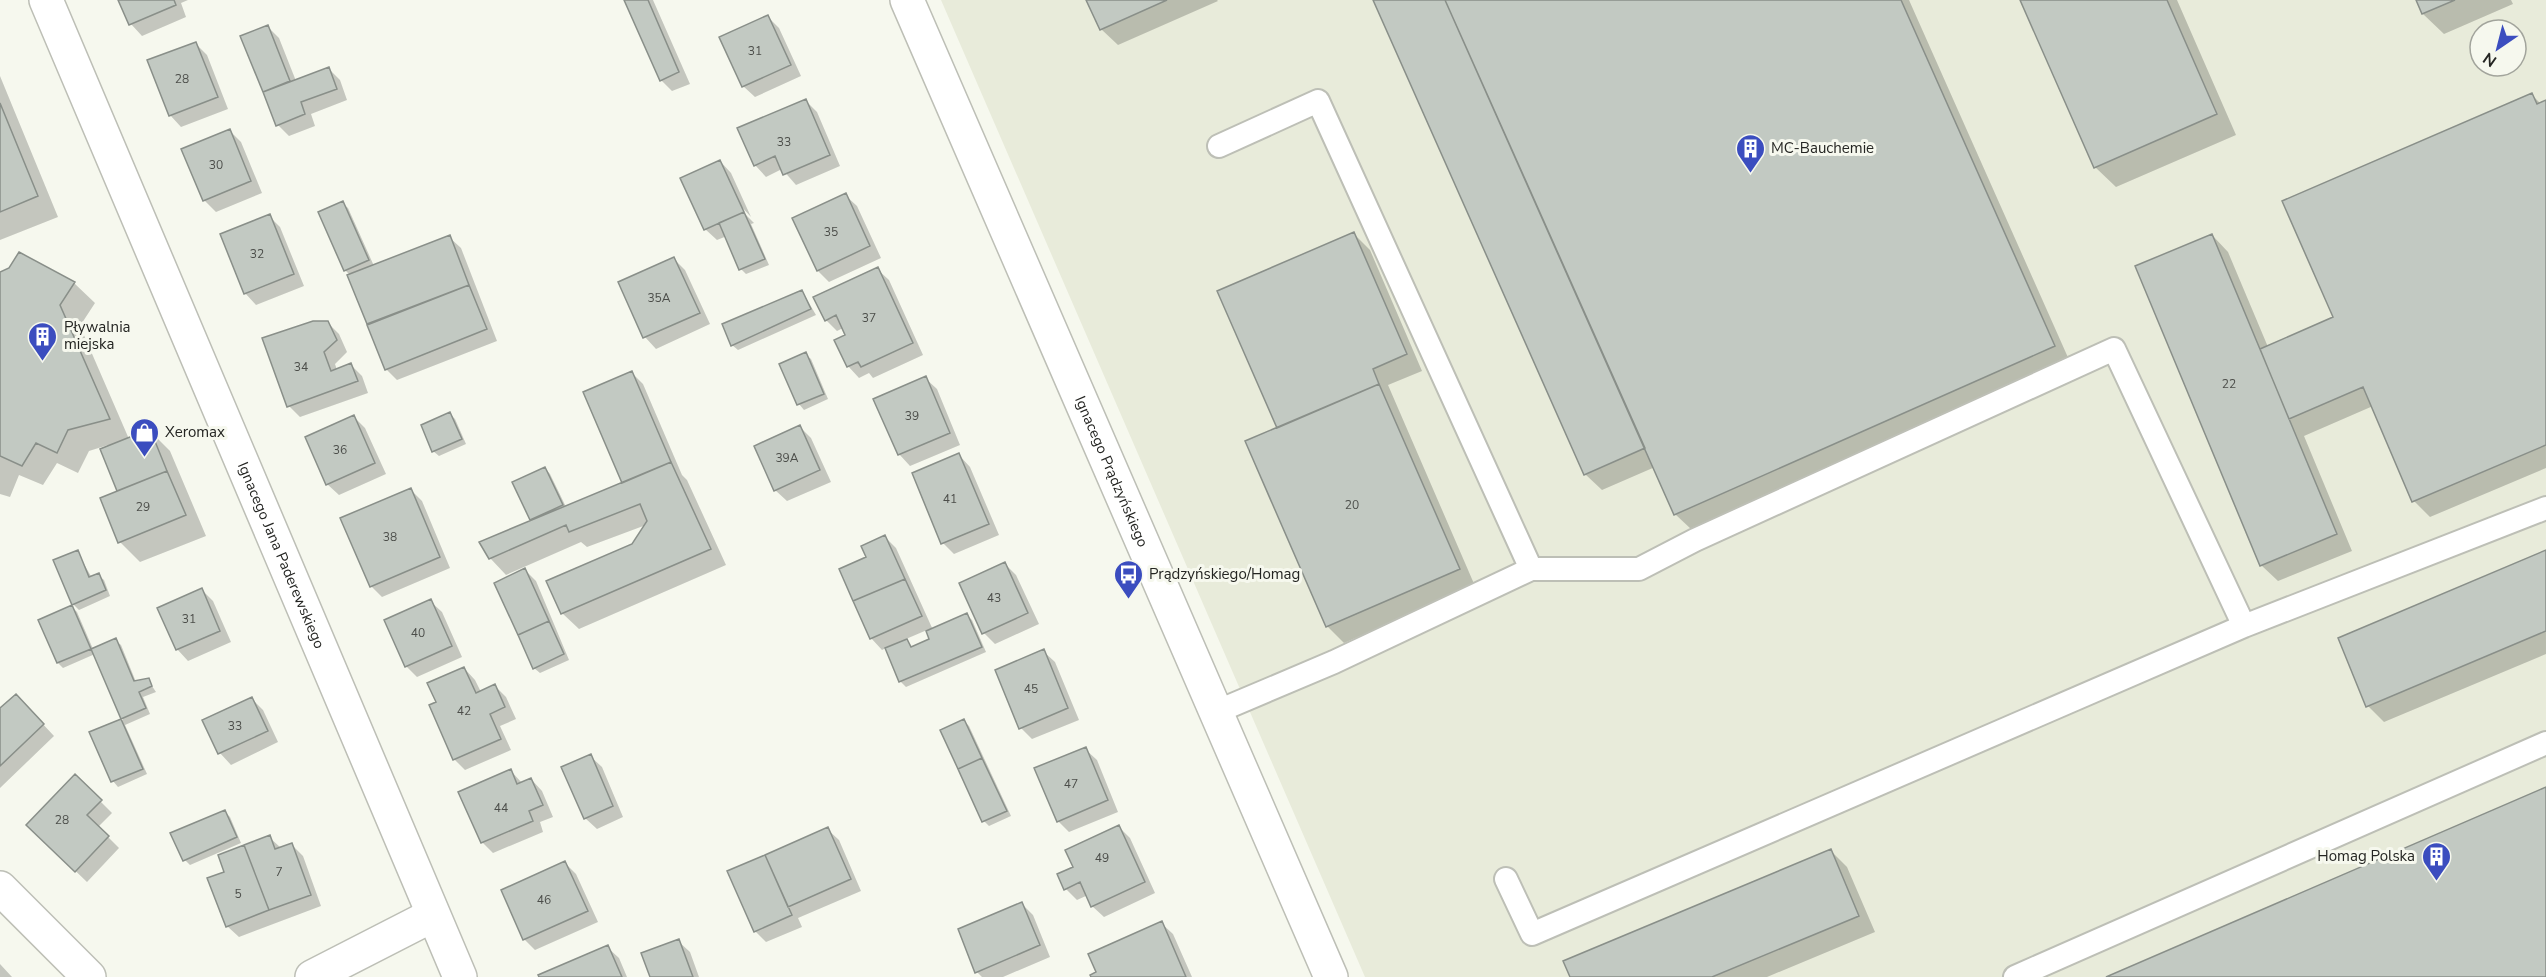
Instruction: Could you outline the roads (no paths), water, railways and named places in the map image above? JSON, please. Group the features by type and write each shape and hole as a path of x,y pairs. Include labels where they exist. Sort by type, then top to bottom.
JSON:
{"street":[{"name":"Ignacego Jana Paderewskiego","path":"46,0 460,977"},
{"name":"Ignacego Prądzyńskiego","path":"907,0 1331,977"},
{"path":"0,888 89,977"},
{"path":"312,977 434,915"}],"lane":[{"path":"1219,146 1318,100 1531,569"},
{"path":"1216,712 1334,662 1531,569 1639,569 1695,540 2114,349 2244,626"},
{"path":"1506,879 1532,933 2244,626 2546,508"},
{"path":"2015,977 2546,743"}],"place":[{"name":"MC-Bauchemie","path":"1750,174"},
{"name":"Pływalnia miejska","path":"43,362"},
{"name":"Xeromax","path":"144,458"},
{"name":"Prądzyńskiego/Homag","path":"1128,600"},
{"name":"Homag Polska","path":"2436,882"}]}
